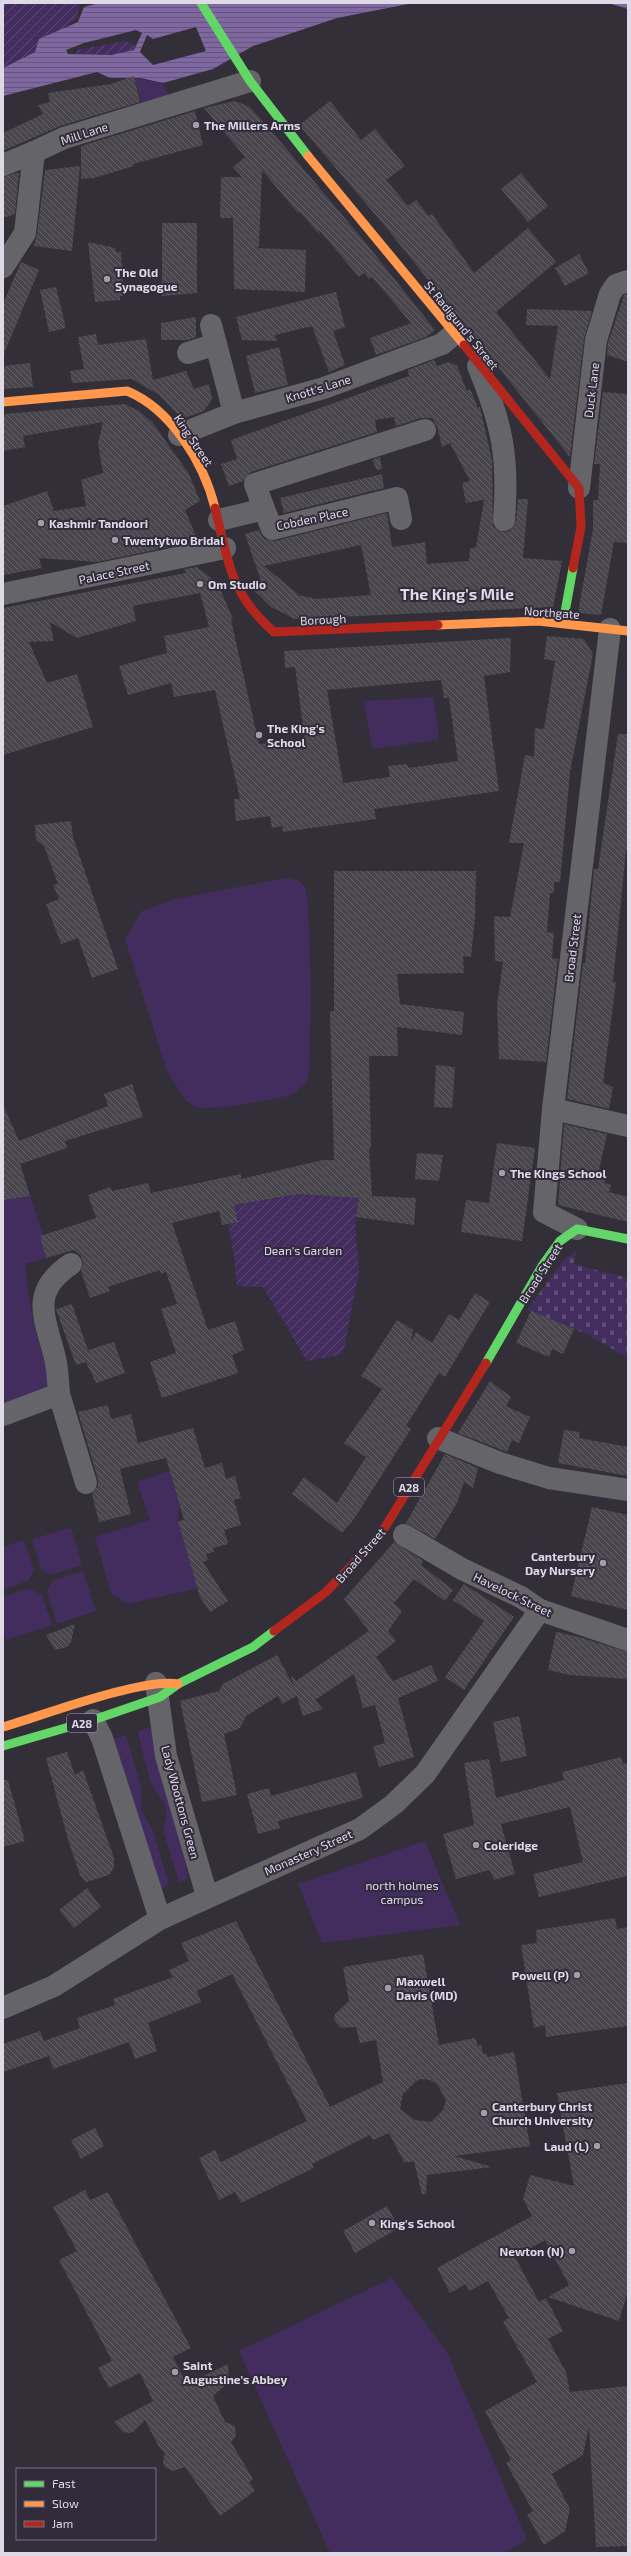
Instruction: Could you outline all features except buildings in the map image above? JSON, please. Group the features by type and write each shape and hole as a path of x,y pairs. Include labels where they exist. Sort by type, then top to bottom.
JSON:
{"main road":[{"name":"St Radigund's Street","path":"201,3 246,75 280,122 375,234 476,362 579,488"},
{"name":"King Street","path":"3,402 127,391 144,399 154,407 178,435 207,482 219,520 225,548"},
{"path":"563,623 581,526 579,488"},
{"name":"Borough","path":"225,548 231,577 246,604 259,621 274,632 474,623"},
{"name":"Northgate","path":"474,623 538,621 619,630"},
{"path":"576,1229 628,1239"},
{"name":"Broad Street","path":"3,1727 178,1684 253,1647 326,1592 379,1537 438,1438 496,1347 542,1266 560,1241 576,1229"},
{"name":"Broad Street","path":"3,1746 93,1720 158,1690 178,1684"}],"street":[{"name":"Mill Lane","path":"3,267 25,233 18,159 64,138 246,75"},
{"name":"Duck Lane","path":"579,488 596,340 610,294 616,285 628,281"},
{"path":"188,352 213,334 234,413"},
{"name":"Knott's Lane","path":"178,435 234,413 324,388 442,344 454,334"},
{"path":"476,362 496,409 505,454 504,520"},
{"path":"264,509 255,484 425,430"},
{"name":"Cobden Place","path":"219,520 264,509 272,529 397,498 401,519"},
{"name":"Palace Street","path":"3,594 225,548"},
{"name":"Broad Street","path":"576,1229 544,1212 553,1109 619,630"},
{"path":"553,1109 628,1126"},
{"path":"71,1264 55,1275 44,1294 43,1318 56,1360 60,1394 86,1483"},
{"path":"3,1415 60,1394"},
{"path":"438,1438 500,1463 549,1478 628,1490"},
{"name":"Havelock Street","path":"404,1535 462,1569 521,1597 540,1610 628,1640"},
{"name":"Monastery Street","path":"3,2008 54,1986 160,1919 207,1896 360,1829 394,1804 425,1774 540,1610"},
{"name":"Lady Woottons Green","path":"158,1690 166,1756 207,1896"},
{"path":"93,1720 102,1738 160,1919"}],"green space":[{"path":"3,3 83,3 80,4 77,18 62,30 40,39 35,52 3,68"},
{"path":"125,41 136,45 134,50 111,55 77,55 76,50"},
{"path":"135,78 163,83 170,99 141,102"},
{"path":"433,697 439,737 436,740 374,749 372,746 364,704 365,701"},
{"path":"287,878 299,881 305,887 308,903 311,993 309,1069 307,1081 292,1095 228,1107 198,1108 186,1101 167,1071 125,939 142,911 175,899"},
{"path":"19,1160 50,1257 25,1264 37,1338 52,1381 46,1400 3,1415 3,1201 11,1199 4,1171"},
{"name":"Dean's Garden","path":"297,1194 359,1198 355,1226 359,1271 343,1354 307,1361 263,1287 237,1286 234,1255 228,1224 238,1222 234,1205"},
{"path":"577,1250 573,1264 628,1278 628,1358 587,1334 527,1310 563,1261"},
{"path":"169,1471 179,1504 178,1521 198,1588 128,1604 111,1593 95,1537 150,1520 137,1482"},
{"path":"71,1528 82,1565 51,1575 41,1569 32,1539"},
{"path":"24,1540 34,1571 28,1581 3,1590 3,1547"},
{"path":"83,1571 96,1611 57,1624 47,1592 52,1581"},
{"path":"29,1588 42,1595 52,1625 6,1640 3,1632 3,1597"},
{"path":"155,1726 185,1859 188,1879 179,1882 163,1830 167,1815 164,1803 151,1784 138,1734 141,1730"},
{"path":"126,1735 141,1787 141,1809 153,1831 169,1885 158,1889 114,1739"},
{"name":"north holmes campus","path":"425,1841 460,1925 322,1943 298,1884"},
{"path":"392,2278 447,2353 527,2540 504,2553 330,2553 239,2351"}],"shaded area":[{"path":"99,3 413,3 337,18 253,46 213,69 163,83 141,78 110,78 97,72 3,96 3,68 35,52 39,39 78,22 84,7","holes":["196,27 206,51 153,65 140,52 147,35 153,39","136,30 142,33 134,50 111,55 68,54 66,50 84,43"]},
{"path":"608,3 628,3 628,9"}],"traffic: fast":[{"path":"201,3 250,81 308,156"},
{"path":"563,623 573,568"},
{"path":"486,1363 542,1266 560,1241 577,1229 628,1239"},
{"path":"3,1746 93,1720 160,1697 178,1684 253,1647 274,1631"}],"traffic: slow":[{"path":"308,156 464,345"},
{"path":"3,402 127,391 143,399 158,411 183,439 203,473 215,508"},
{"path":"438,625 538,621 628,631"},
{"path":"3,1727 92,1699 142,1686 162,1683 178,1684"}],"traffic: jam":[{"path":"464,345 579,488 581,527 573,568"},
{"path":"215,508 228,560 239,590 259,618 274,632 438,625"},
{"path":"274,1631 326,1592 379,1537 486,1363"}],"place":[{"name":"The Millers Arms","path":"196,125"},
{"name":"The Old Synagogue","path":"107,279"},
{"name":"Kashmir Tandoori","path":"41,523"},
{"name":"Twentytwo Bridal","path":"115,540"},
{"name":"Om Studio","path":"200,584"},
{"name":"The King's School","path":"259,735"},
{"name":"The Kings School","path":"502,1173"},
{"name":"Canterbury Day Nursery","path":"603,1563"},
{"name":"Coleridge","path":"476,1845"},
{"name":"Powell (P)","path":"577,1975"},
{"name":"Maxwell Davis (MD)","path":"388,1988"},
{"name":"Canterbury Christ Church University","path":"484,2113"},
{"name":"Laud (L)","path":"597,2146"},
{"name":"King's School","path":"372,2223"},
{"name":"Newton (N)","path":"572,2251"},
{"name":"Saint Augustine's Abbey","path":"175,2372"}],"district":[{"name":"The King's Mile","path":"457,593"}]}
